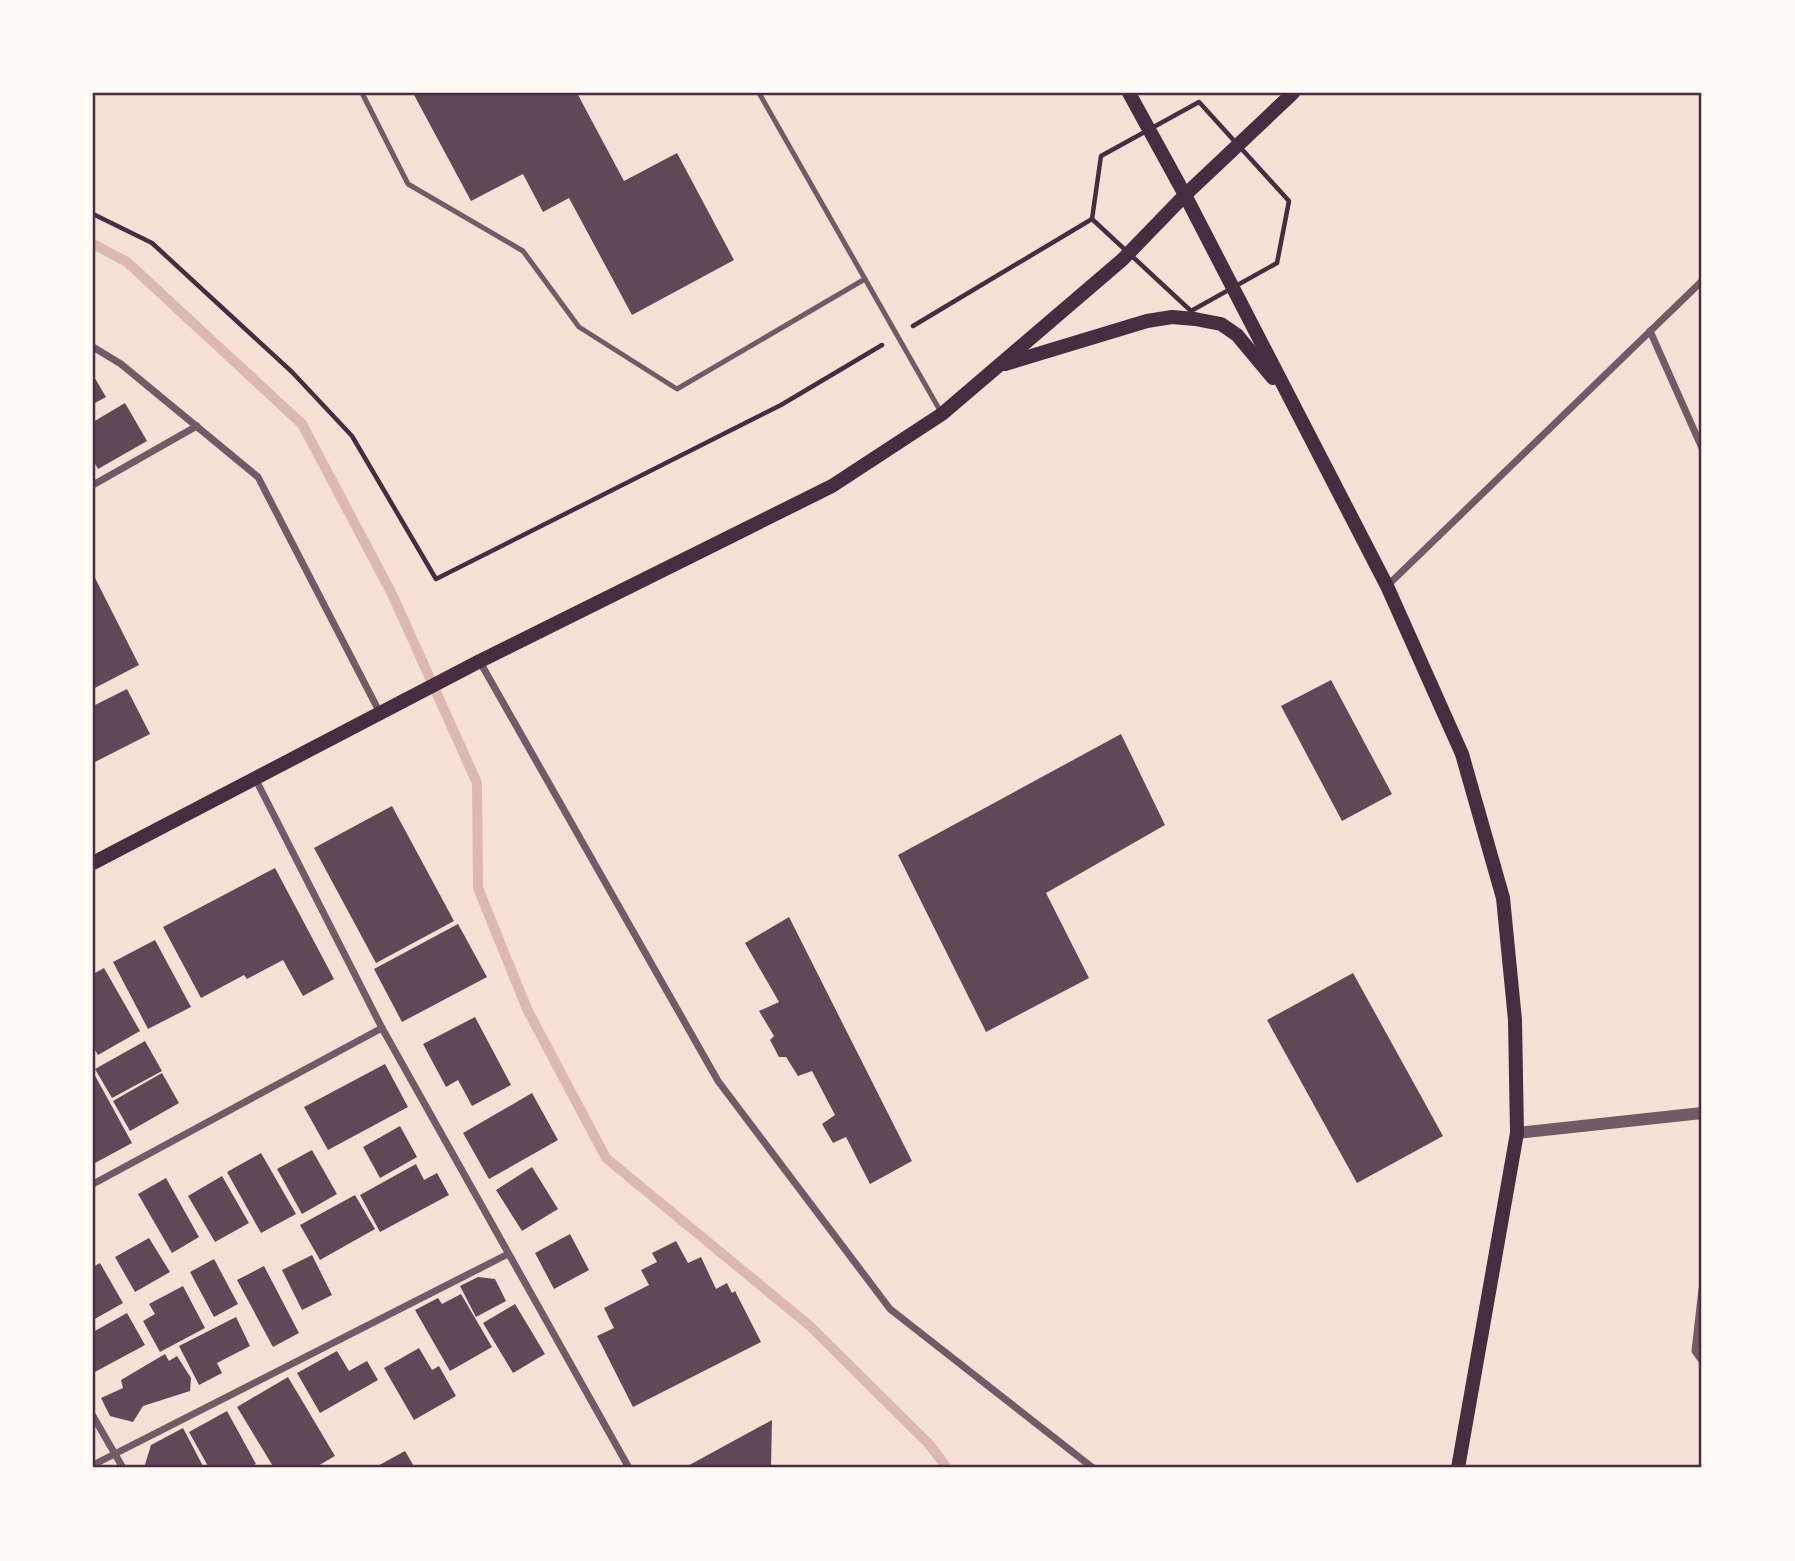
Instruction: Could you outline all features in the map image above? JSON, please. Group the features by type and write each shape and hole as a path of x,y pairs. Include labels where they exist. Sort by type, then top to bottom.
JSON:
{"main road":[{"path":"1129,93 1185,195 1387,586 1462,754 1503,898 1515,1020 1517,1133 1458,1468"},
{"path":"93,863 478,662 832,486 942,414 1122,260 1185,195 1293,93"},
{"path":"997,366 1147,321 1172,317 1195,319 1221,324 1237,335 1289,397"}],"street":[{"path":"1387,586 1702,281"},
{"path":"1650,331 1702,448"},
{"path":"93,346 121,364 258,477 381,712"},
{"path":"93,485 197,426"},
{"path":"478,662 718,1081 890,1309 1093,1468"},
{"path":"255,778 382,1028 628,1468"},
{"path":"93,1184 382,1028"},
{"path":"1517,1133 1702,1114"},
{"path":"93,1465 508,1254"},
{"path":"1702,1289 1695,1351 1702,1361"},
{"path":"93,1416 122,1468"}],"lane":[{"path":"362,93 408,184 523,251 579,327 677,389 865,279"},
{"path":"759,93 942,414"}],"path":[{"path":"93,214 152,243 300,381 352,436 436,579 781,405 1092,219"}],"building":[{"path":"413,93 577,93 624,181 677,153 734,260 632,315 569,198 543,212 523,174 471,201"},
{"path":"93,375 106,397 93,404"},
{"path":"125,403 147,441 98,469 93,460 93,422"},
{"path":"93,574 139,665 93,689"},
{"path":"1331,680 1392,794 1342,821 1281,706"},
{"path":"127,689 150,734 93,763 93,706"},
{"path":"1121,734 1165,825 1046,893 1089,978 986,1032 898,855"},
{"path":"392,806 454,921 376,963 314,848"},
{"path":"275,868 334,979 303,996 283,960 247,979 244,975 201,998 163,927"},
{"path":"789,917 912,1161 870,1184 846,1137 833,1143 822,1124 835,1115 812,1071 798,1076 786,1057 779,1057 770,1040 774,1036 759,1011 779,1002 745,943"},
{"path":"458,924 487,977 402,1022 374,969"},
{"path":"155,940 191,1007 148,1029 113,962"},
{"path":"104,968 140,1031 98,1055 93,1047 93,974"},
{"path":"1353,973 1443,1136 1357,1183 1267,1020"},
{"path":"475,1017 511,1085 472,1106 458,1080 446,1087 423,1044"},
{"path":"145,1041 162,1071 112,1098 95,1069"},
{"path":"385,1064 408,1107 328,1150 304,1107"},
{"path":"93,1072 132,1143 95,1163 93,1160"},
{"path":"162,1073 179,1103 130,1131 113,1101"},
{"path":"532,1093 558,1140 489,1179 463,1133"},
{"path":"400,1126 417,1157 380,1178 363,1147"},
{"path":"312,1150 337,1194 302,1214 277,1169"},
{"path":"261,1153 296,1214 261,1233 227,1172"},
{"path":"416,1164 424,1180 437,1173 449,1195 380,1232 360,1195"},
{"path":"532,1167 558,1209 522,1231 496,1190"},
{"path":"222,1176 249,1223 215,1242 188,1196"},
{"path":"166,1178 199,1237 172,1253 138,1194"},
{"path":"355,1195 375,1229 320,1260 300,1225"},
{"path":"570,1234 589,1270 554,1289 535,1253"},
{"path":"149,1238 170,1272 135,1292 115,1257"},
{"path":"676,1241 688,1263 701,1257 716,1289 727,1283 732,1293 735,1291 761,1342 633,1407 597,1336 614,1328 604,1308 649,1285 641,1270 657,1262 652,1253"},
{"path":"312,1255 332,1295 302,1310 282,1270"},
{"path":"214,1259 238,1304 214,1317 190,1272"},
{"path":"100,1263 123,1303 93,1320 93,1267"},
{"path":"264,1266 299,1333 273,1347 237,1280"},
{"path":"478,1277 495,1279 506,1301 476,1317 460,1286"},
{"path":"183,1286 205,1328 160,1352 143,1321 155,1314 149,1304"},
{"path":"461,1294 492,1347 450,1371 415,1310 438,1298 442,1304"},
{"path":"515,1304 545,1354 513,1373 483,1323"},
{"path":"127,1313 145,1345 93,1373 93,1332"},
{"path":"236,1317 250,1346 217,1363 222,1373 199,1385 179,1346"},
{"path":"419,1348 432,1370 439,1366 456,1396 414,1420 384,1368"},
{"path":"337,1351 349,1371 367,1361 378,1380 320,1413 297,1373"},
{"path":"165,1354 169,1361 177,1356 191,1378 190,1391 143,1406 133,1422 110,1416 101,1398 123,1388 121,1380"},
{"path":"288,1377 335,1456 314,1468 274,1468 237,1407"},
{"path":"227,1411 256,1464 248,1468 209,1468 189,1432"},
{"path":"772,1420 771,1468 684,1468"},
{"path":"183,1428 204,1468 144,1468 151,1445"},
{"path":"405,1451 415,1468 374,1468"}],"waterway":[{"path":"93,244 127,262 302,424 392,594 477,783 478,888 527,1009 606,1158 810,1326 929,1444 947,1468"}]}
